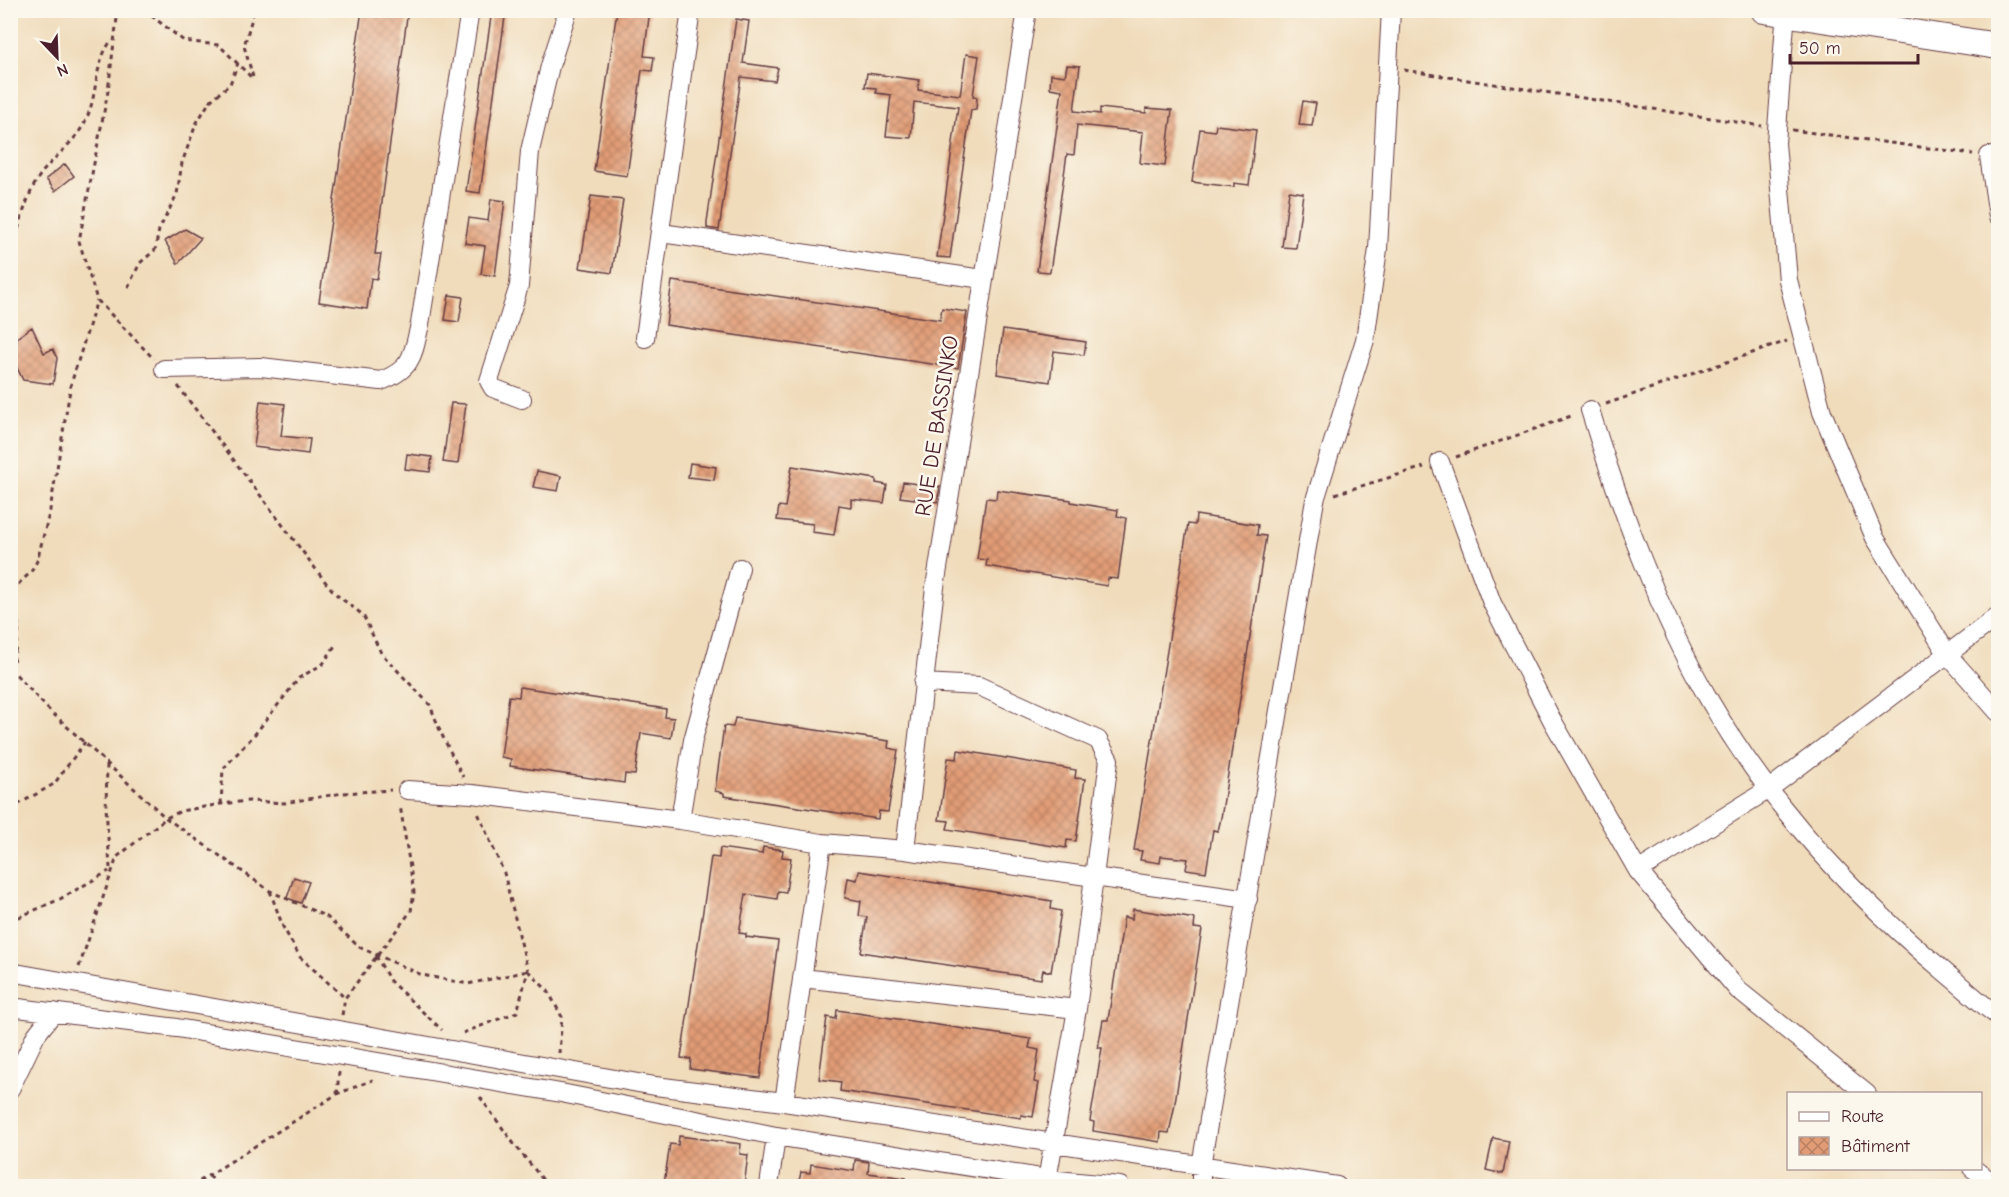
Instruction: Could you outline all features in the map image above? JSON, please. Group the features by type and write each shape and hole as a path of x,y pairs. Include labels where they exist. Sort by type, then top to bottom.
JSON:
{"street":[{"path":"165,369 224,365 261,367 381,381 396,376 406,367 412,357 420,324 470,10"},
{"path":"522,399 493,388 489,381 519,286 530,151 550,66 568,10"},
{"path":"645,339 691,10"},
{"name":"RUE DE BASSINKO","path":"905,850 935,587 1027,10"},
{"path":"1201,1186 1201,1166 1315,500 1365,340 1378,249 1391,10"},
{"path":"1998,46 1779,12 1777,128 1788,280 1822,412 1875,538 1948,655 1998,711"},
{"path":"1989,156 1998,216"},
{"path":"661,233 983,279"},
{"path":"1590,410 1615,490 1649,578 1711,703 1769,789 1826,857 1892,928 1998,1016"},
{"path":"1440,462 1492,603 1552,720 1638,871 1738,990 1865,1092"},
{"path":"680,820 693,740 740,568"},
{"path":"1638,871 1769,789 1998,616"},
{"path":"923,683 979,686 1098,740 1109,760 1077,1009 1047,1183"},
{"path":"403,790 472,794 680,820 822,843 905,850 1248,899"},
{"path":"784,1102 822,843"},
{"path":"10,972 73,981 655,1086 784,1102 1337,1186"},
{"path":"802,978 1077,1009"},
{"path":"10,1007 177,1028 561,1093 776,1136 1047,1183 1120,1186"},
{"path":"10,1089 36,1035 54,1012"},
{"path":"769,1186 776,1136"},
{"path":"1974,1170 1998,1186"}],"path":[{"path":"118,10 108,91 80,241 97,300 165,369 217,434 327,584 338,596 363,615 381,652 430,705 441,733 472,794 504,873 528,971 517,1012 433,1046"},
{"path":"144,10 184,41 219,45 253,79 244,46 254,11"},
{"path":"10,255 30,198 44,170 61,155 79,133 89,114 101,55 113,40"},
{"path":"128,288 140,264 155,250 159,230 177,194 182,163 196,124 210,101 230,84 238,63"},
{"path":"1387,67 1777,128 1989,156"},
{"path":"10,680 19,629 12,590 31,572 37,561 50,510 71,384 97,300"},
{"path":"1315,500 1440,462 1803,336"},
{"path":"221,804 223,769 255,734 299,678 323,664 336,644"},
{"path":"12,670 107,765 166,818 270,891 327,916 359,947 422,975 468,984 528,971"},
{"path":"10,809 54,784 85,742"},
{"path":"107,765 106,807 110,870"},
{"path":"73,981 100,909 110,870 117,857 166,818 181,811 221,804 249,801 284,803 343,793 403,790 414,892 411,911 345,998 340,1029"},
{"path":"12,920 60,899 110,870"},
{"path":"270,891 283,927 300,957 345,998"},
{"path":"528,971 548,991 562,1017 558,1067"},
{"path":"337,1094 341,1056"},
{"path":"192,1186 337,1094 378,1078"},
{"path":"209,1176 220,1186"}],"building":[{"path":"362,10 408,10 375,254 381,254 377,279 371,278 367,309 319,302"},
{"path":"492,10 506,10 480,193 466,191"},
{"path":"617,10 650,10 644,56 654,57 652,71 642,70 627,176 594,171"},
{"path":"736,19 749,21 743,63 778,68 775,81 741,77 719,230 707,228 707,222"},
{"path":"966,54 979,56 973,96 977,97 976,109 971,110 950,258 937,257 958,107 914,102 911,138 886,136 891,95 876,93 876,88 865,87 867,73 919,80 918,90 960,95"},
{"path":"1067,65 1080,66 1074,111 1100,114 1100,108 1146,113 1146,108 1172,110 1165,166 1140,163 1143,132 1077,125 1074,155 1067,154 1050,272 1037,271 1062,90 1050,88 1051,74 1065,76"},
{"path":"1303,101 1316,103 1312,126 1299,125"},
{"path":"1216,125 1256,130 1249,185 1234,183 1234,187 1192,182 1200,129 1215,131"},
{"path":"65,164 74,176 55,191 46,179"},
{"path":"1289,191 1303,193 1296,248 1282,247"},
{"path":"591,196 623,200 612,273 580,268"},
{"path":"491,199 505,201 495,276 481,274 485,246 465,243 469,218 488,221"},
{"path":"185,229 201,238 178,264 165,241"},
{"path":"672,281 940,320 942,308 967,312 958,368 666,325"},
{"path":"449,295 463,297 459,322 445,320"},
{"path":"32,327 44,353 53,349 57,358 53,384 23,380 10,353 10,343"},
{"path":"1003,330 1086,342 1084,355 1054,351 1050,382 997,374"},
{"path":"260,401 285,404 281,436 310,439 308,454 254,447"},
{"path":"451,403 466,404 458,464 443,462"},
{"path":"407,454 432,457 430,472 405,469"},
{"path":"690,463 716,467 714,480 688,477"},
{"path":"792,466 876,479 876,483 887,485 884,503 851,499 851,507 839,505 834,535 812,532 813,524 777,520 779,506 785,507"},
{"path":"537,471 561,476 558,491 533,487"},
{"path":"903,482 940,487 937,502 900,497"},
{"path":"997,490 1071,500 1071,502 1118,510 1117,516 1126,518 1118,579 1108,578 1107,586 986,566 987,560 977,559 986,498 996,499"},
{"path":"1196,515 1258,525 1257,535 1266,536 1221,818 1218,831 1213,830 1206,872 1186,869 1188,859 1161,856 1160,863 1140,860 1142,851 1134,850 1188,524 1195,525"},
{"path":"520,687 666,709 665,717 674,718 671,738 641,733 635,775 625,774 624,783 510,766 511,759 501,757 509,696 519,697"},
{"path":"735,718 889,741 888,748 898,750 888,812 879,811 878,819 724,796 724,793 715,791 724,726 733,727"},
{"path":"958,750 1076,770 1075,778 1085,779 1076,841 1067,840 1066,848 947,829 949,821 939,820 948,758 957,759"},
{"path":"763,847 783,850 782,857 791,858 786,892 778,891 777,899 746,894 739,933 746,934 746,937 778,941 760,1078 690,1069 691,1059 681,1058 711,857 719,858 720,848 762,854"},
{"path":"859,871 1052,901 1051,909 1061,911 1051,972 1043,970 1041,979 861,952 867,917 859,916 861,901 845,898 848,878 857,880"},
{"path":"294,877 309,882 301,903 287,898"},
{"path":"1133,909 1195,919 1194,928 1202,929 1174,1109 1169,1133 1161,1132 1160,1142 1093,1131 1094,1122 1090,1121 1102,1048 1098,1048 1103,1020 1108,1020 1124,917 1132,919"},
{"path":"837,1010 1031,1039 1029,1048 1039,1050 1034,1082 1039,1083 1033,1117 1021,1115 1021,1118 840,1091 841,1082 819,1079 827,1017 836,1019"},
{"path":"679,1136 741,1144 740,1154 748,1155 744,1186 664,1184 670,1144 678,1145"},
{"path":"1493,1138 1509,1141 1503,1174 1486,1170"},
{"path":"855,1160 869,1162 868,1173 906,1178 905,1186 798,1186 801,1172 810,1173 811,1164 854,1171"}]}
